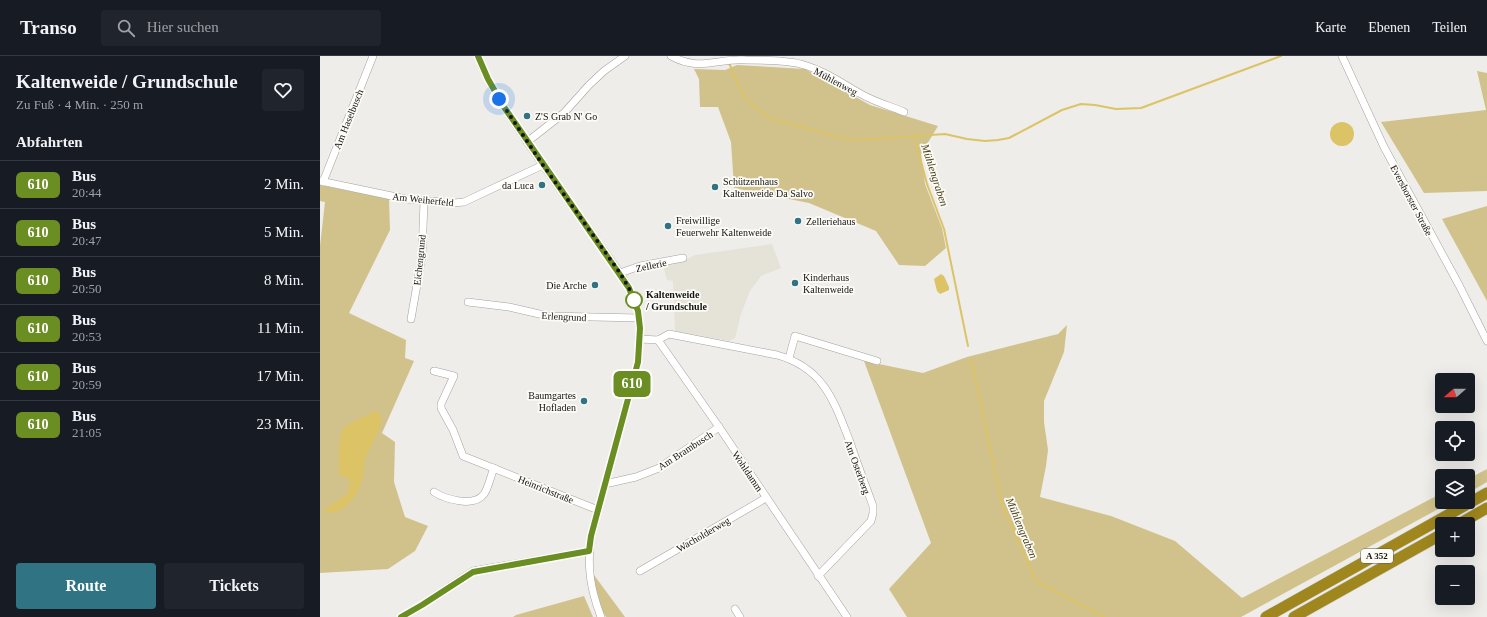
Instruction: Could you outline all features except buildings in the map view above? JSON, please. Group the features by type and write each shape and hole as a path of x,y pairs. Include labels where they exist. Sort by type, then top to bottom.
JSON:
{"highway":[{"name":"A 352","path":"1266,617 1487,493"},
{"path":"1471,517 1487,508"},
{"name":"A 352","path":"1294,617 1435,538"}],"street":[{"name":"Am Haselbusch","path":"321,182 373,56"},
{"path":"478,56 497,96 527,142 620,273 632,295 639,318 640,339 638,362 591,536 589,551 590,578 601,617"},
{"path":"527,142 564,113 604,71 625,56"},
{"name":"Mühlenweg","path":"671,56 678,60 693,64 712,64 728,60 754,60 804,64 839,80 873,100 904,112"},
{"name":"Evershorster Straße","path":"1342,56 1384,147 1459,285 1487,341"},
{"name":"Am Weiherfeld","path":"321,182 424,201 464,202 543,165"},
{"name":"Eichengrund","path":"411,318 422,256 424,201"},
{"name":"Zellerie","path":"620,273 640,266 683,258"},
{"name":"Erlengrund","path":"468,302 508,307 548,316 639,318"},
{"name":"Am Osterberg","path":"658,340 669,334 789,358 813,374 824,386 834,401 873,506 873,513 871,521 818,576"},
{"path":"789,358 795,336 878,361"},
{"path":"640,339 658,340"},
{"name":"Wohldamm","path":"658,340 719,427 847,617"},
{"name":"Heinrichstraße","path":"434,371 454,376 441,404 441,408 453,430 463,456 598,510"},
{"name":"Am Brambusch","path":"605,484 636,477 659,468 719,427"},
{"path":"434,492 453,501 477,499 484,495 494,468"},
{"name":"Wacholderweg","path":"640,571 766,498"},
{"path":"401,617 473,572 589,551"},
{"path":"735,609 740,617"}],"shaded area":[{"path":"737,65 805,69 870,105 938,126 921,154 925,184 942,228 946,248 925,266 899,265 876,231 809,203 734,188 731,142 718,107 700,107 699,79 694,69 725,70"},
{"path":"1477,71 1487,73 1487,191 1424,193 1381,122 1486,110"},
{"path":"1342,122 1351,125 1354,134 1351,143 1342,146 1333,143 1330,134 1333,125"},
{"path":"320,185 389,199 390,230 349,313 406,340 405,358 414,361 382,433 395,442 394,482 405,517 428,526 415,551 388,569 320,573 320,246 325,202 320,201"},
{"path":"1487,206 1487,301 1442,219"},
{"path":"772,244 781,268 761,276 750,291 741,314 735,338 729,341 675,331 673,281 667,280 663,265 685,260 695,255"},
{"path":"941,274 944,276 949,290 940,294 937,291 934,279"},
{"path":"1067,325 1064,352 1044,401 1044,422 1048,450 1040,497 1111,516 1175,541 1242,598 1435,497 1435,509 1438,509 1241,617 907,617 889,589 931,543 864,361 923,373 967,357 1058,334"},
{"path":"373,412 379,412 382,421 365,458 363,475 358,491 348,504 339,511 330,513 326,512 324,510 347,494 349,489 350,480 339,475 339,445 344,427"},
{"path":"1487,469 1487,482 1475,489 1475,475"},
{"path":"591,571 625,617 606,617 602,610"},
{"path":"584,596 593,617 513,617 516,615"}],"waterway":[{"path":"729,63 742,92 750,103 770,118 841,138 857,140 945,134 985,141 1009,138 1062,110 1081,104 1116,109 1141,108 1281,56"},
{"name":"Mühlengraben","path":"914,135 927,184 944,229 968,346"},
{"name":"Mühlengraben","path":"971,359 1002,504 1036,581 1104,617"}],"bus line":[{"name":"610","path":"401,617 422,605 469,573 589,551 591,536 638,362 640,328 638,311 629,288 504,107 488,79 478,56"}],"place":[{"name":"Z'S Grab N' Go","path":"527,116"},
{"name":"da Luca","path":"542,185"},
{"name":"Schützenhaus Kaltenweide Da Salvo","path":"715,187"},
{"name":"Zelleriehaus","path":"798,221"},
{"name":"Freiwillige Feuerwehr Kaltenweide","path":"668,226"},
{"name":"Kinderhaus Kaltenweide","path":"795,283"},
{"name":"Die Arche","path":"595,285"},
{"name":"Kaltenweide / Grundschule","path":"634,300"},
{"name":"Baumgartes Hofladen","path":"584,401"}],"route":[{"path":"499,99 543,165 620,273 629,288 635,303 634,300"}]}
